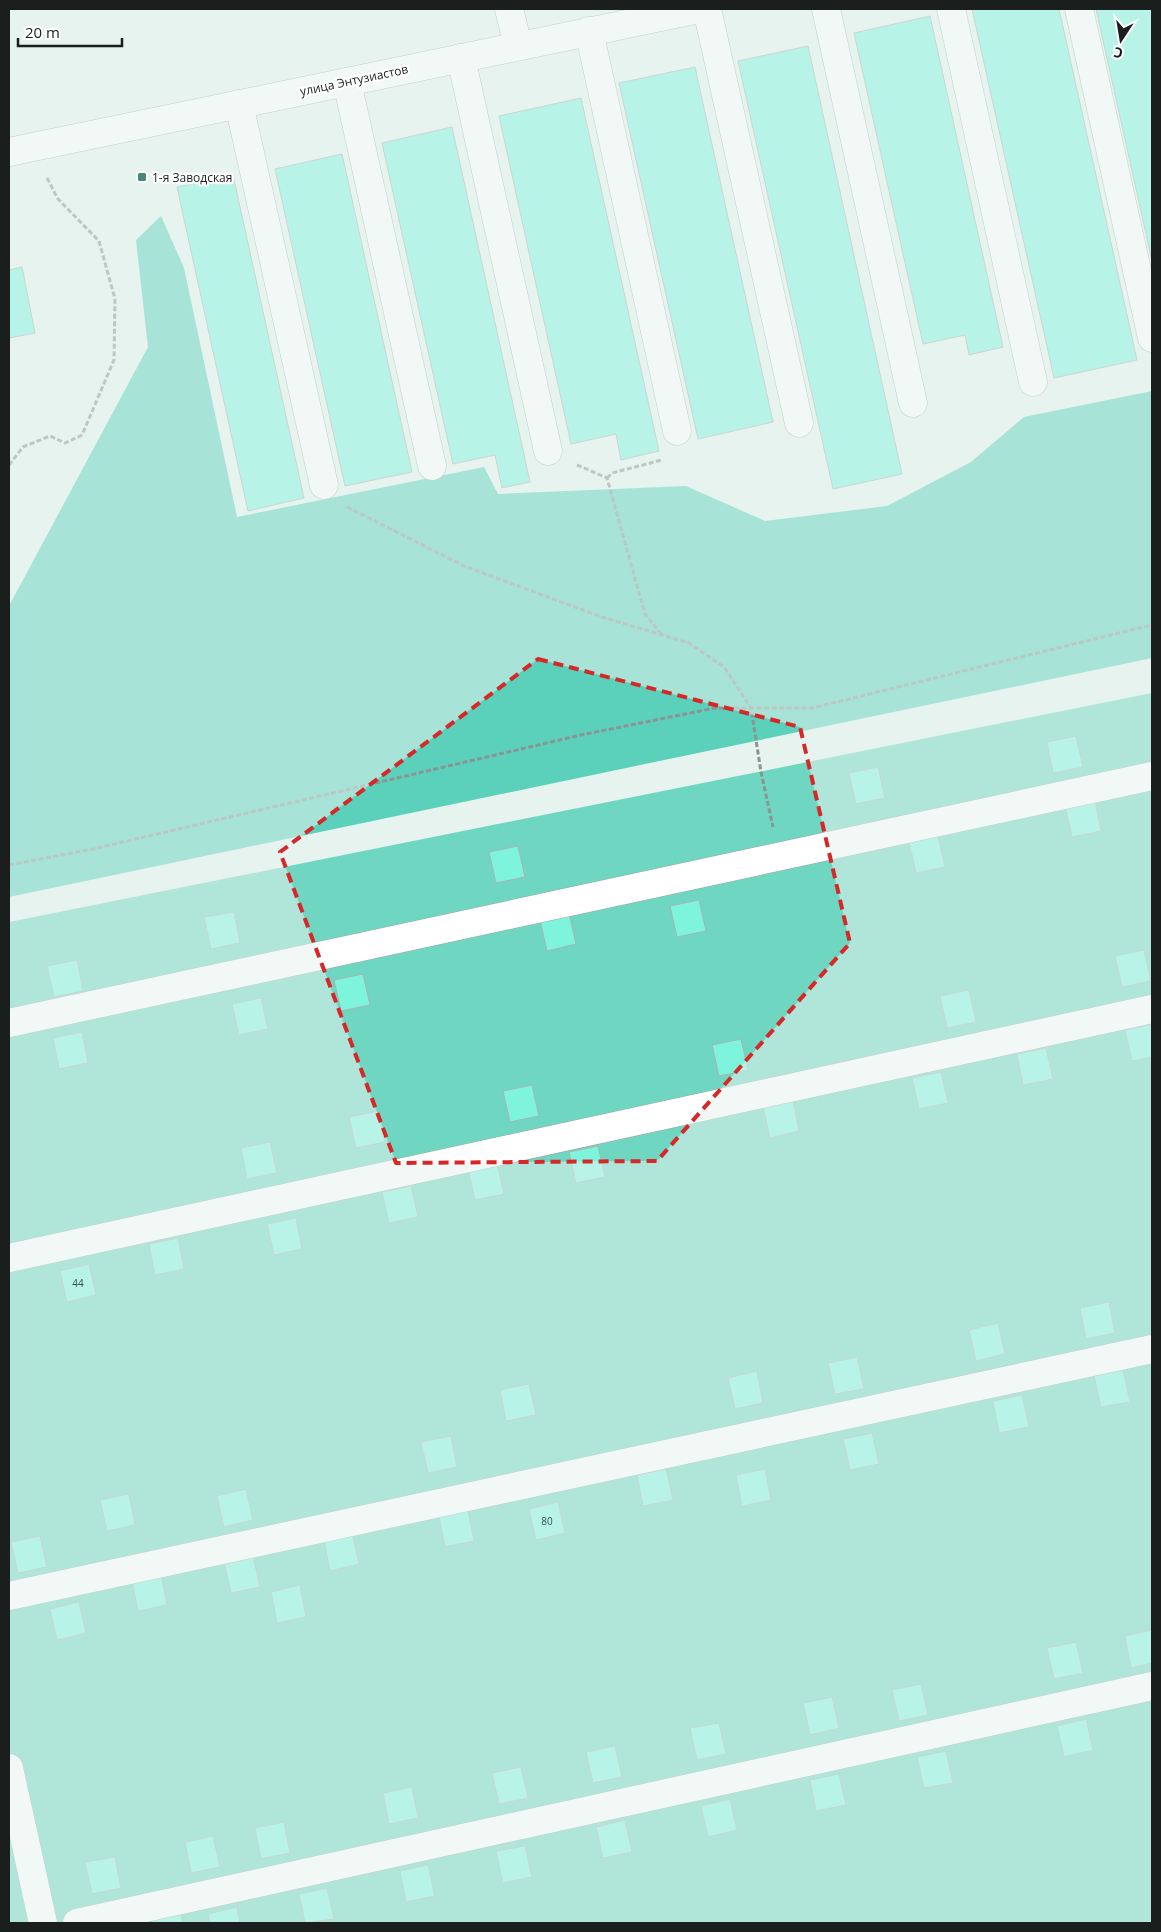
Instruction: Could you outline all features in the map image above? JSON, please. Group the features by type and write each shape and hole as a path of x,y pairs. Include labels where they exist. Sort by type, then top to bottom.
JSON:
{"main road":[{"path":"509,9 518,46"},
{"name":"улица Энтузиастов","path":"9,152 699,9"},
{"path":"707,9 799,423"},
{"path":"826,9 914,402"},
{"path":"951,9 1033,382"},
{"path":"1079,9 1152,338"},
{"path":"589,31 677,431"},
{"path":"461,58 548,451"},
{"path":"347,82 432,466"},
{"path":"240,104 324,485"},
{"path":"9,1023 1152,776"},
{"path":"9,1258 1152,1010"},
{"path":"9,1596 1152,1349"},
{"path":"77,1923 1152,1686"},
{"path":"9,1768 43,1923"}],"path":[{"path":"9,465 22,447 50,436 66,443 82,435 114,360 115,299 98,241 58,199 44,171 38,146"},
{"path":"607,478 612,473 668,458 675,452 677,431"},
{"path":"548,451 607,478 645,614 662,636"},
{"path":"324,485 347,508 464,566 602,617 689,644 724,667 751,708 761,772 780,856"},
{"path":"9,866 93,849 581,735 715,708 812,708 1152,625"}],"highlighted area":[{"path":"538,659 800,727 850,943 657,1161 396,1163 280,852"}],"green space":[{"path":"161,216 184,268 237,517 484,467 498,494 686,486 765,521 887,506 971,462 1024,417 1152,391 1152,658 9,897 9,606 148,347 136,240"},
{"path":"1152,693 1152,1923 9,1923 9,922"}],"building":[{"path":"972,9 1059,9 1137,360 1054,378"},
{"path":"1096,9 1152,9 1152,261"},
{"path":"930,16 1003,347 969,355 965,335 923,344 854,33"},
{"path":"808,46 902,474 833,489 738,61"},
{"path":"695,67 773,422 698,439 619,83"},
{"path":"581,98 659,451 621,460 616,434 571,444 499,116"},
{"path":"452,127 530,482 502,488 495,455 453,464 382,143"},
{"path":"342,154 412,472 345,486 275,169"},
{"path":"233,175 304,498 248,511 177,187"},
{"path":"22,267 35,333 9,338 9,270"},
{"path":"1076,736 1083,767 1053,773 1047,742"},
{"path":"878,767 885,798 856,804 849,773"},
{"path":"1095,800 1101,831 1072,837 1065,806"},
{"path":"938,836 945,867 916,873 909,842"},
{"path":"518,846 525,877 496,883 489,852"},
{"path":"699,900 706,931 677,937 670,906"},
{"path":"234,912 240,943 211,949 204,917"},
{"path":"569,913 576,944 547,951 540,920"},
{"path":"1144,950 1151,981 1122,987 1115,956"},
{"path":"77,960 83,991 54,997 47,966"},
{"path":"363,974 370,1005 341,1011 334,980"},
{"path":"969,990 976,1022 947,1028 940,996"},
{"path":"261,998 268,1029 239,1035 232,1004"},
{"path":"1152,1024 1152,1057 1132,1061 1125,1030"},
{"path":"82,1032 88,1063 59,1069 53,1038"},
{"path":"741,1039 748,1070 719,1076 712,1045"},
{"path":"1046,1048 1053,1079 1023,1085 1017,1054"},
{"path":"941,1072 948,1103 919,1109 912,1078"},
{"path":"532,1085 539,1116 510,1122 503,1091"},
{"path":"793,1100 799,1131 770,1138 763,1107"},
{"path":"378,1111 385,1142 356,1148 349,1117"},
{"path":"270,1142 277,1173 247,1179 241,1148"},
{"path":"598,1146 605,1177 576,1183 569,1152"},
{"path":"497,1163 504,1194 475,1200 468,1169"},
{"path":"411,1186 418,1217 389,1223 382,1192"},
{"path":"296,1218 302,1249 274,1255 267,1224"},
{"path":"178,1238 184,1269 155,1275 149,1244"},
{"path":"89,1264 96,1295 67,1302 60,1271"},
{"path":"1109,1302 1115,1333 1086,1339 1080,1308"},
{"path":"998,1323 1005,1354 976,1361 969,1330"},
{"path":"857,1357 864,1389 835,1394 828,1363"},
{"path":"1123,1370 1130,1402 1101,1407 1094,1376"},
{"path":"757,1371 763,1403 735,1409 728,1378"},
{"path":"529,1384 536,1415 506,1421 500,1390"},
{"path":"1022,1395 1029,1427 999,1433 993,1401"},
{"path":"872,1433 879,1464 850,1470 843,1439"},
{"path":"451,1436 457,1467 428,1473 421,1442"},
{"path":"666,1469 673,1500 643,1506 637,1475"},
{"path":"765,1469 771,1500 742,1506 736,1475"},
{"path":"246,1489 253,1520 224,1527 217,1496"},
{"path":"129,1494 135,1525 107,1531 100,1500"},
{"path":"558,1502 565,1533 536,1540 529,1509"},
{"path":"468,1510 474,1541 445,1547 439,1516"},
{"path":"352,1533 359,1564 330,1571 324,1540"},
{"path":"40,1536 47,1567 18,1573 11,1542"},
{"path":"253,1556 260,1587 231,1593 224,1562"},
{"path":"161,1574 167,1605 138,1611 132,1580"},
{"path":"300,1585 306,1617 277,1623 271,1592"},
{"path":"79,1602 86,1633 57,1640 50,1609"},
{"path":"1152,1630 1152,1663 1131,1668 1125,1636"},
{"path":"1076,1642 1083,1673 1054,1679 1047,1648"},
{"path":"921,1684 928,1715 899,1721 892,1690"},
{"path":"832,1697 839,1728 810,1735 803,1703"},
{"path":"1086,1719 1093,1750 1064,1757 1057,1726"},
{"path":"719,1723 726,1754 697,1760 690,1728"},
{"path":"615,1746 622,1777 593,1783 586,1752"},
{"path":"946,1751 953,1783 924,1788 917,1757"},
{"path":"521,1767 528,1798 499,1804 492,1773"},
{"path":"839,1774 846,1805 816,1811 810,1780"},
{"path":"412,1787 418,1818 389,1824 383,1793"},
{"path":"730,1799 737,1830 708,1837 701,1806"},
{"path":"625,1820 632,1852 603,1858 596,1827"},
{"path":"284,1822 290,1853 261,1859 255,1828"},
{"path":"213,1836 220,1867 191,1873 185,1842"},
{"path":"525,1846 532,1877 503,1883 496,1851"},
{"path":"115,1857 121,1888 92,1894 85,1862"},
{"path":"428,1865 435,1896 406,1902 400,1871"},
{"path":"327,1888 334,1919 305,1923 299,1894"},
{"path":"237,1907 240,1923 210,1923 208,1914"},
{"path":"180,1911 183,1923 152,1923 151,1917"}],"place":[{"name":"1-я Заводская","path":"142,177"}]}
